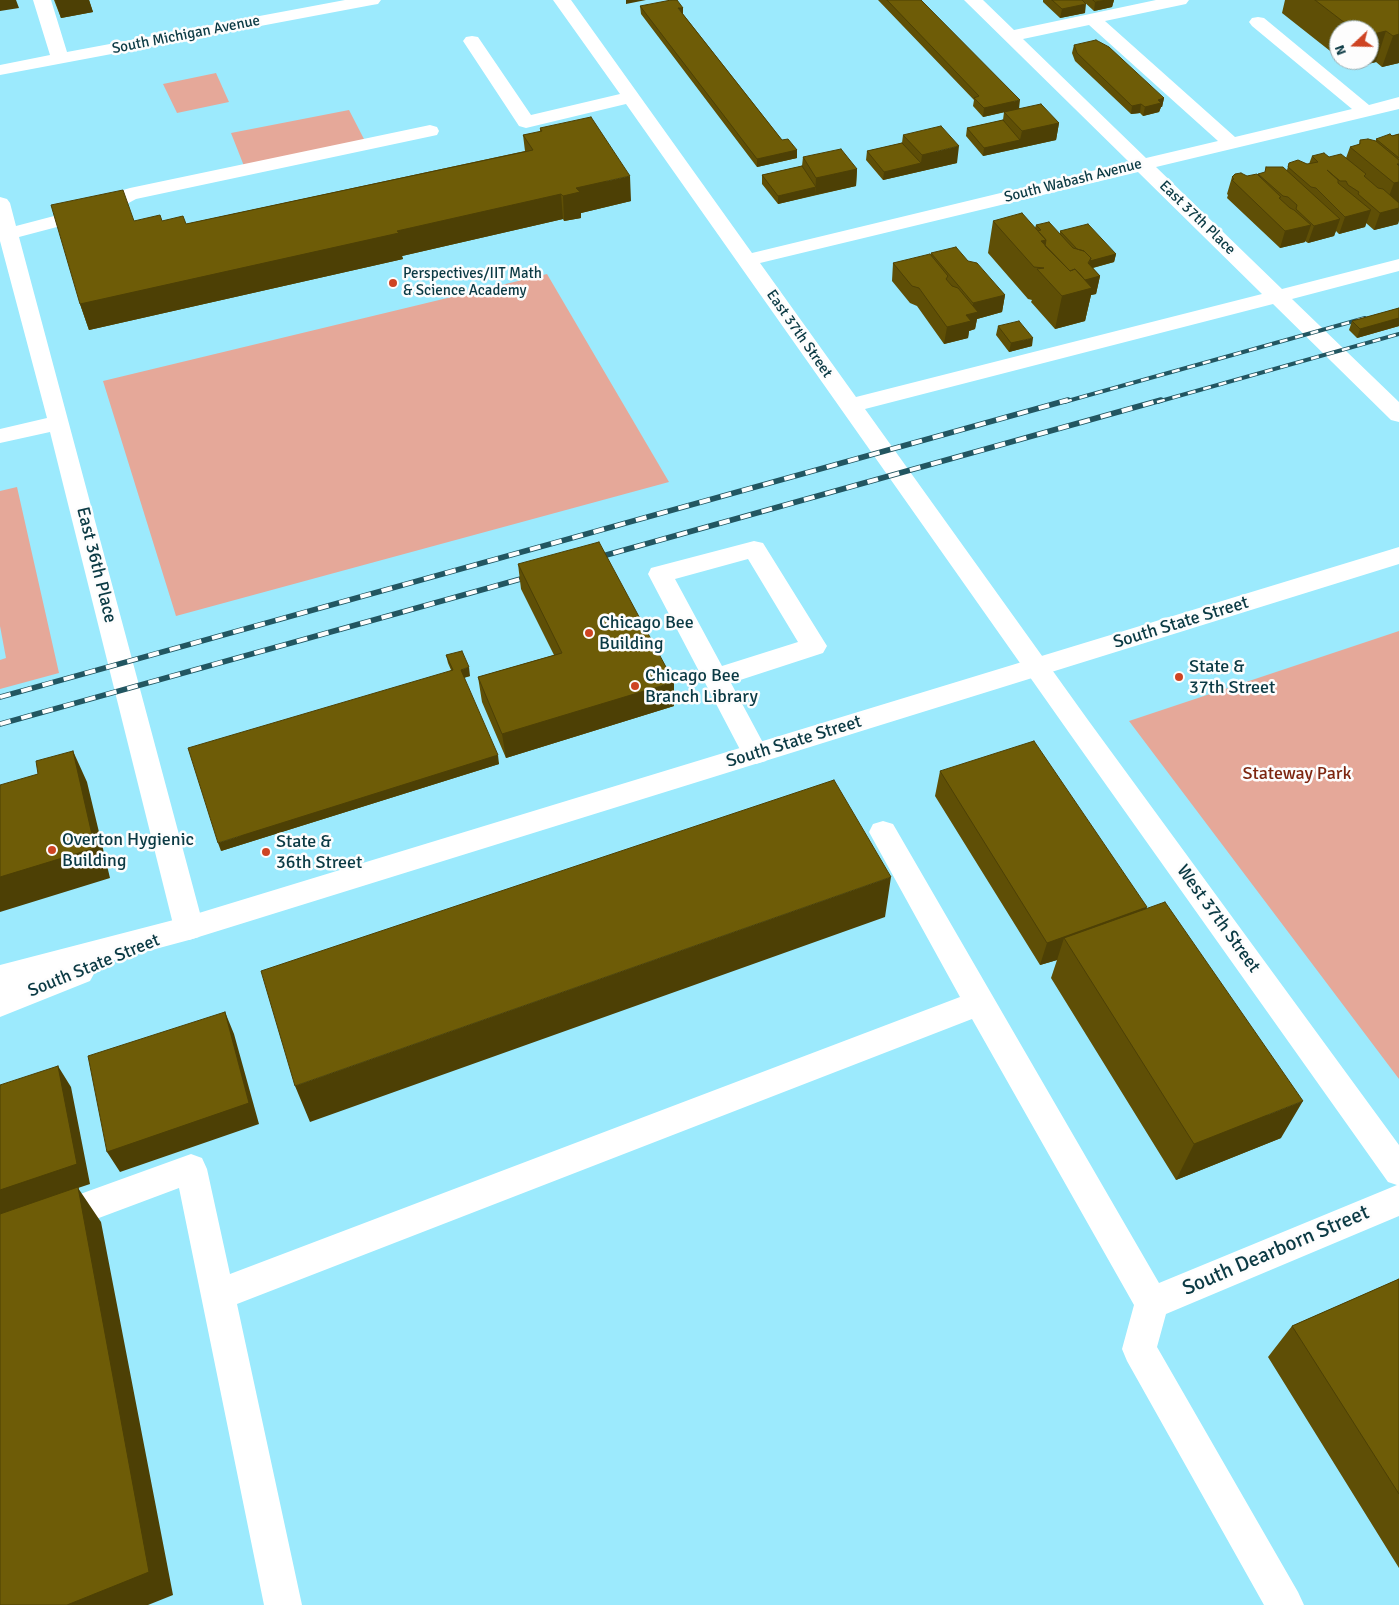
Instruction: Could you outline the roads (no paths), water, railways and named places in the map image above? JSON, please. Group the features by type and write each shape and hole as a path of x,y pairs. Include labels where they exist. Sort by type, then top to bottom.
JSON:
{"street":[{"path":"42,0 60,59"},
{"name":"South Michigan Avenue","path":"0,70 372,0"},
{"name":"East 37th Street","path":"562,0 1037,667"},
{"name":"East 37th Place","path":"973,0 1399,415"},
{"path":"1010,36 1180,0"},
{"path":"1093,19 1231,143"},
{"path":"1258,22 1366,111"},
{"path":"472,41 526,122 632,97"},
{"name":"South Wabash Avenue","path":"747,260 1399,103"},
{"path":"8,234 103,209 130,194 430,131"},
{"name":"East 36th Place","path":"0,203 59,422 189,928"},
{"path":"851,406 1399,265"},
{"path":"0,436 59,422"},
{"path":"716,678 814,646 754,549 660,574 756,754"},
{"name":"South State Street","path":"0,978 189,928 1399,555"},
{"name":"West 37th Street","path":"1037,667 1399,1171"},
{"path":"883,832 1152,1303 1139,1349 1285,1605"},
{"name":"South State Street","path":"0,1004 189,928"},
{"path":"218,1294 979,1003"},
{"path":"0,1239 191,1170 283,1605"},
{"name":"South Dearborn Street","path":"1152,1303 1399,1200"}],"railway":[{"path":"1064,402 1365,318"},
{"path":"1157,402 1399,334"},
{"path":"0,697 1068,400"},
{"path":"592,559 1161,400"},
{"path":"0,724 535,575"}],"place":[{"name":"Perspectives/IIT Math & Science Academy","path":"393,283"},
{"name":"Chicago Bee Building","path":"589,633"},
{"name":"State & 37th Street","path":"1179,677"},
{"name":"Chicago Bee Branch Library","path":"635,686"},
{"name":"Overton Hygienic Building","path":"52,850"},
{"name":"State & 36th Street","path":"266,852"}],"park label":[{"name":"Stateway Park","path":"1297,774"}]}
